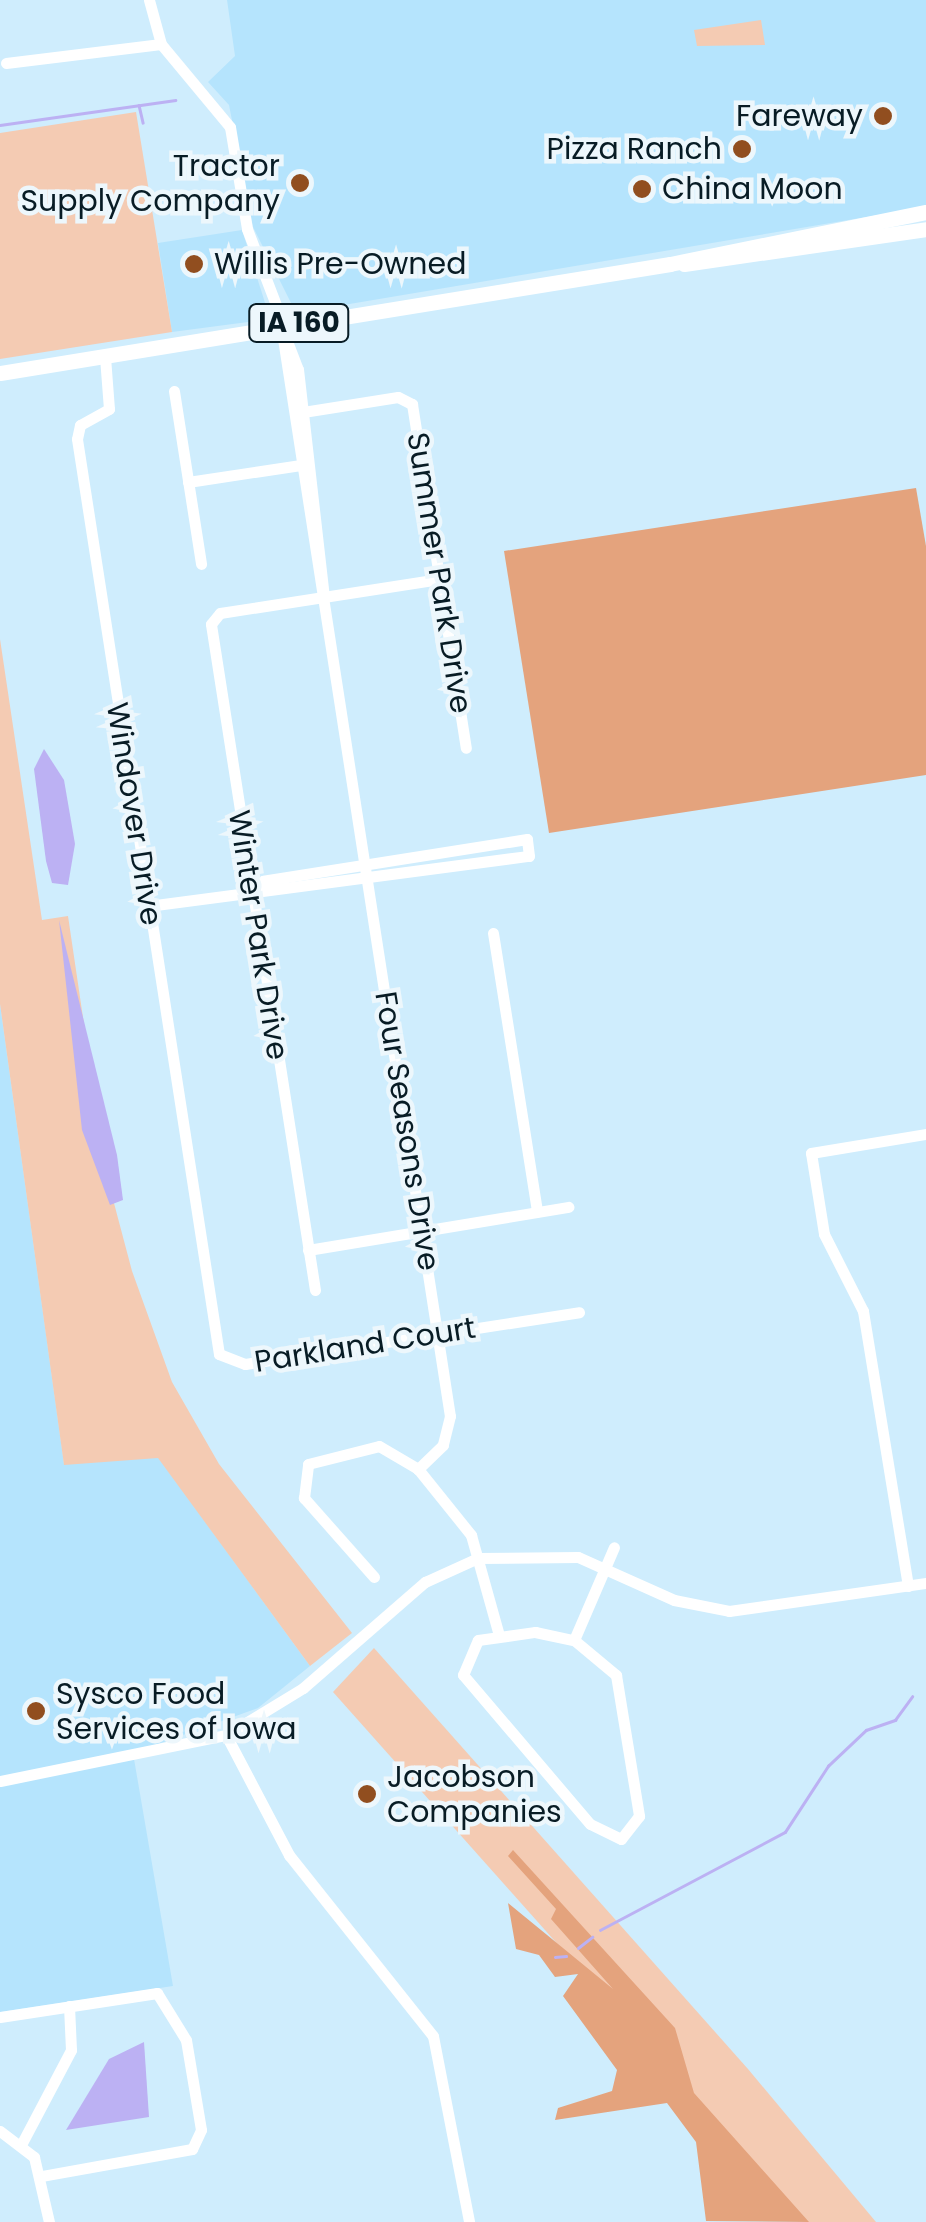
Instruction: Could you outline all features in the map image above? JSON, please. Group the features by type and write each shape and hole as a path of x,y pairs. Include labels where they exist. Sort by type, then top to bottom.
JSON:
{"main road":[{"name":"IA 160","path":"670,264 926,212"},
{"name":"IA 160","path":"0,373 670,264 926,229"}],"street":[{"path":"148,0 161,44 225,117 247,229 281,326"},
{"path":"6,64 161,44"},
{"name":"Four Seasons Drive","path":"281,326 303,412 324,596 451,1424 418,1469"},
{"name":"Four Seasons Drive","path":"281,326 296,465 324,596"},
{"name":"Windover Drive","path":"104,356 109,409 80,425 77,440 206,1289"},
{"path":"174,391 201,564"},
{"name":"Summer Park Drive","path":"303,412 408,400 466,748"},
{"path":"188,482 310,463"},
{"path":"324,596 439,579"},
{"name":"Winter Park Drive","path":"314,1290 212,620 324,596"},
{"path":"148,906 368,882 529,856 527,839 263,882 251,892"},
{"path":"493,933 537,1212"},
{"path":"908,1586 863,1311 824,1234 811,1154 926,1134"},
{"path":"308,1250 568,1207"},
{"name":"Parkland Court","path":"206,1289 216,1346 234,1364 579,1312"},
{"path":"374,1577 304,1498 301,1474 319,1459 379,1446 418,1469 466,1525 500,1635"},
{"path":"574,1640 614,1547"},
{"path":"0,1780 226,1735 303,1688 411,1592 478,1558 535,1551 606,1567 674,1600 729,1611 926,1583"},
{"path":"500,1635 574,1640 616,1675 639,1816 621,1839 590,1824 470,1688 467,1651 500,1635"},
{"path":"226,1735 279,1840 432,2036 469,2222"},
{"path":"0,2018 151,1992 167,1999 186,2040 200,2138 180,2155 42,2176"},
{"path":"22,2143 71,2050 69,2006"},
{"path":"0,2130 22,2143 42,2176 49,2222"}],"shaded area":[{"path":"227,0 926,0 926,207 296,313 253,227 229,105 208,82 235,56"},
{"path":"761,20 765,45 697,46 694,30"},
{"path":"136,112 172,332 0,359 0,133"},
{"path":"242,230 267,309 248,322 172,332 158,243"},
{"path":"916,488 926,546 926,775 549,833 504,551"},
{"path":"0,639 42,920 68,916 106,1173 132,1271 172,1382 219,1464 352,1633 310,1666 158,1458 64,1465 0,1004"},
{"path":"44,749 64,780 75,844 68,885 52,883 46,861 34,769"},
{"path":"59,920 117,1155 123,1200 110,1205 82,1130"},
{"path":"0,1004 64,1464 158,1457 310,1666 258,1708 133,1753 173,1986 0,2012"},
{"path":"374,1648 748,2069 876,2222 805,2222 333,1692"},
{"path":"513,1850 675,2028 694,2093 809,2222 706,2221 696,2142 667,2103 555,2120 558,2108 612,2091 617,2070 563,1996 578,1974 555,1977 539,1955 516,1949 508,1903 613,1989 551,1919 556,1909 508,1856"},
{"path":"144,2042 149,2117 66,2130 109,2059"}],"waterway":[{"path":"0,125 175,100"},
{"path":"139,105 143,123"},
{"path":"600,1930 785,1832 828,1766 866,1730 895,1720 912,1697"},
{"path":"578,1948 592,1937"},
{"path":"555,1957 566,1956"}],"place":[{"name":"Fareway","path":"883,116"},
{"name":"Pizza Ranch","path":"742,149"},
{"name":"Tractor Supply Company","path":"300,183"},
{"name":"China Moon","path":"642,189"},
{"name":"Willis Pre-Owned","path":"194,264"},
{"name":"Sysco Food Services of Iowa","path":"36,1711"},
{"name":"Jacobson Companies","path":"367,1794"}]}
